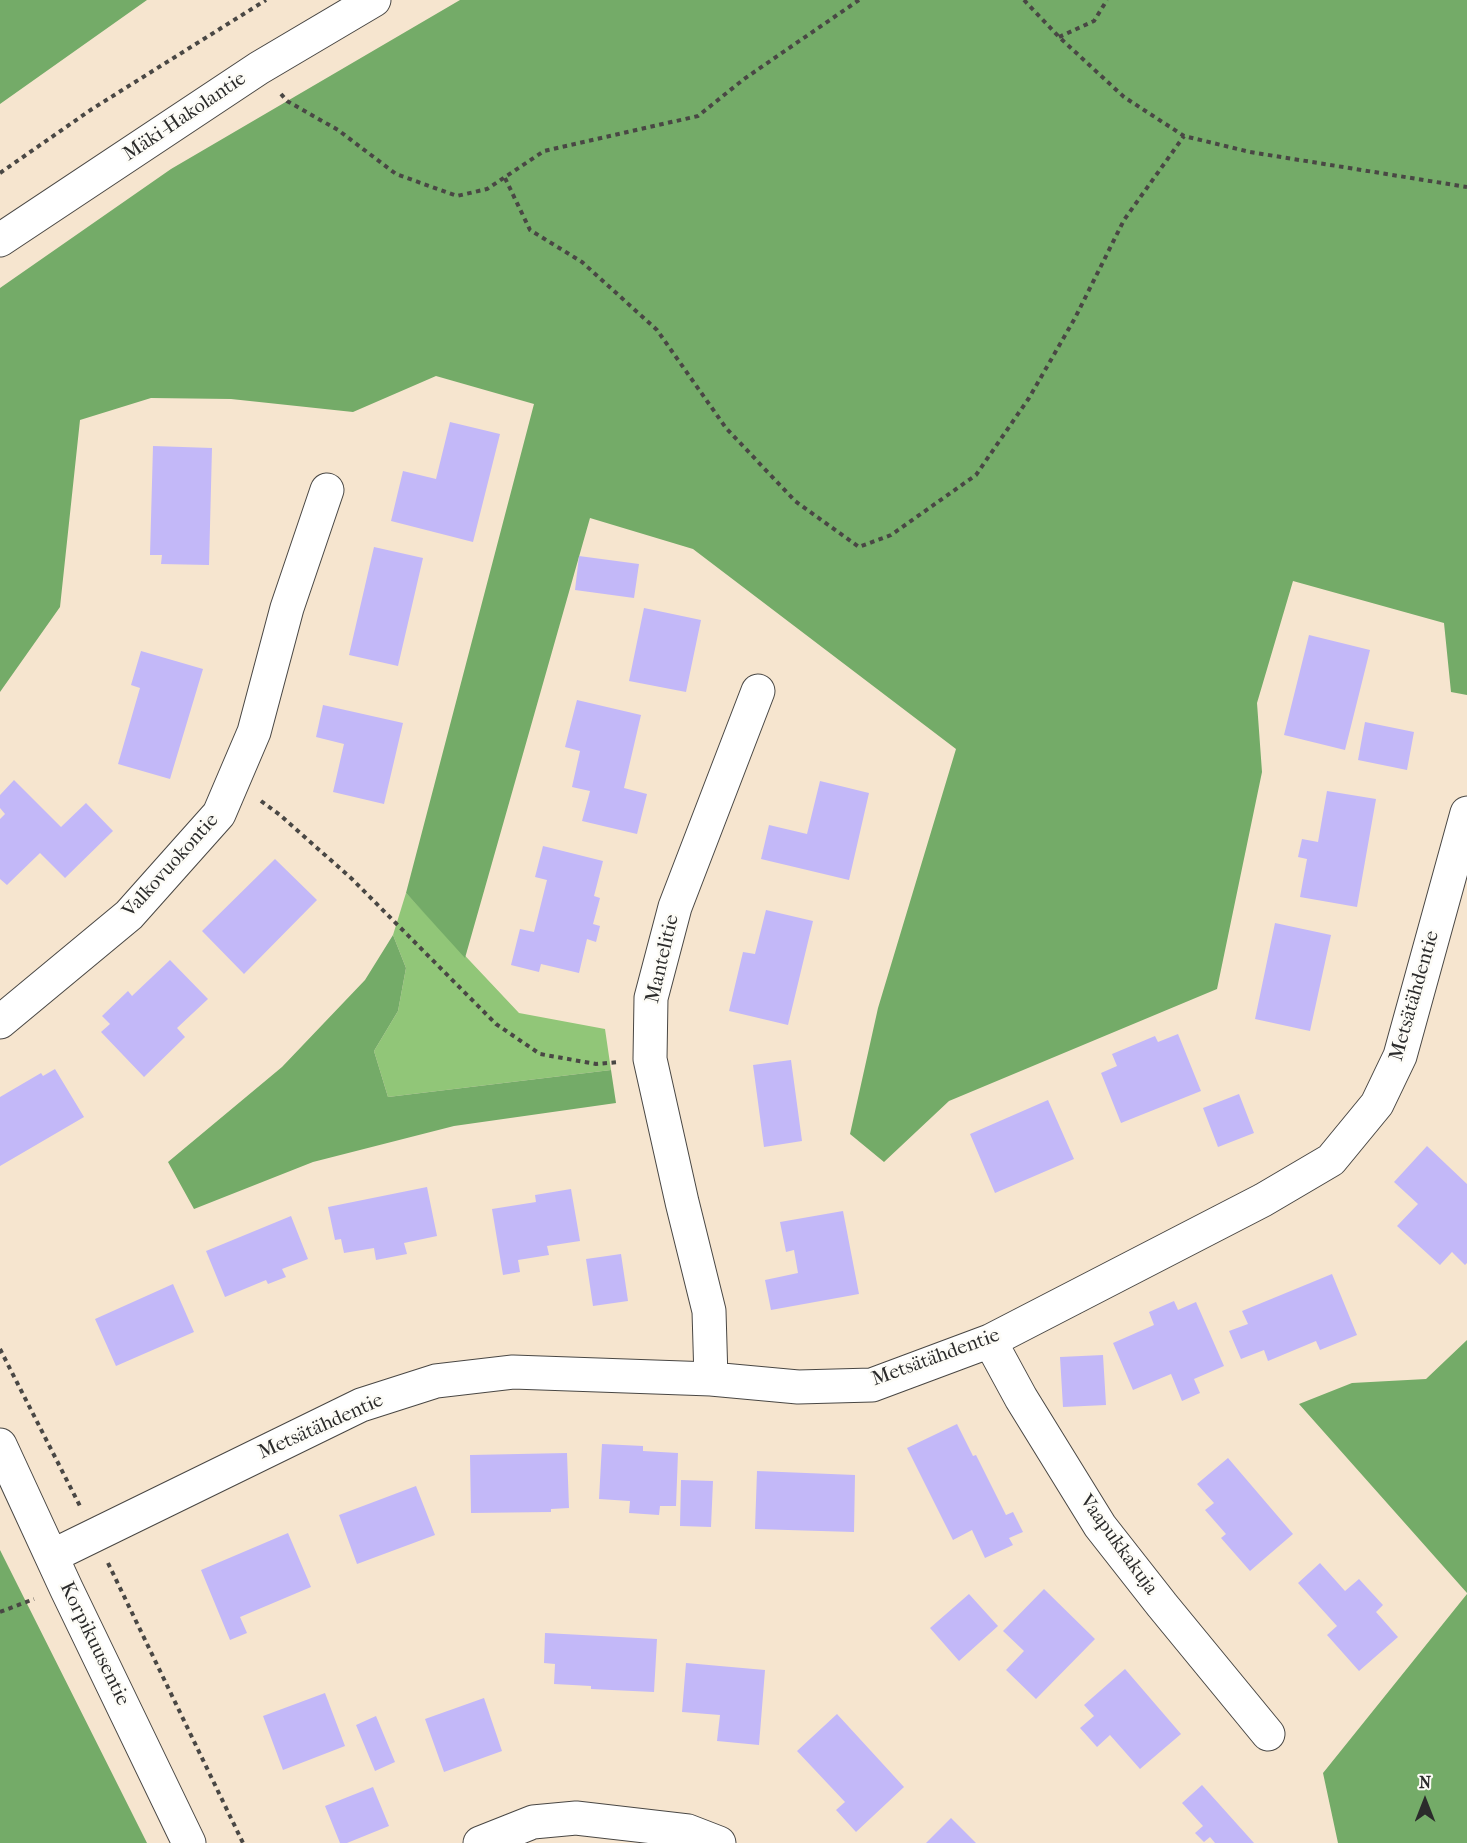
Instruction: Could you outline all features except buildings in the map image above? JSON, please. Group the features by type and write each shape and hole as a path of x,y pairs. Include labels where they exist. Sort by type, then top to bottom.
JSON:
{"street":[{"name":"Mäki-Hakolantie","path":"0,240 259,68 374,0"},
{"name":"Valkovuokontie","path":"0,1022 129,915 219,813 254,732 287,608 327,490"},
{"name":"Mantelitie","path":"711,1379 710,1311 682,1202 650,1059 651,998 675,907 758,691"},
{"name":"Metsätähdentie","path":"52,1556 361,1404 436,1381 513,1372 711,1379 798,1387 872,1385 990,1341 1263,1200 1331,1160 1377,1104 1400,1056 1467,813"},
{"name":"Vaapukkakuja","path":"990,1341 1020,1398 1100,1526 1268,1734"},
{"name":"Korpikuusentie","path":"0,1445 189,1843"},
{"path":"480,1843 533,1822 576,1818 688,1831 719,1843"}],"path":[{"path":"0,173 92,110 266,0"},
{"path":"287,101 338,130 396,174 457,196 487,189 544,151 698,116 744,80 859,0"},
{"path":"1024,0 1059,37 1124,97 1184,136 1250,152 1467,187"},
{"path":"1059,37 1094,21 1107,0"},
{"path":"505,177 530,230 582,262 657,330 726,428 795,501 859,547 891,535 976,475 1029,398 1075,318 1124,220 1184,136"},
{"path":"233,781 280,815 352,879 496,1024 540,1054 596,1064 650,1059"},
{"path":"0,1349 95,1535 243,1843"}],"green space":[{"path":"0,0 147,0 0,104"},
{"path":"460,0 1467,0 1467,695 1451,692 1444,623 1293,581 1257,703 1262,772 1217,989 949,1101 884,1162 850,1134 878,1008 956,749 693,549 590,518 465,958 406,893 534,404 436,376 353,412 231,399 151,398 80,420 60,607 0,692 0,288 171,169"},
{"path":"406,893 519,1013 605,1029 611,1070 388,1097 374,1051 398,1011 406,968 393,935"},
{"path":"393,935 406,968 398,1011 374,1051 388,1097 611,1070 616,1103 454,1126 313,1162 194,1209 168,1162 282,1067 365,980"},
{"path":"1467,1340 1467,1593 1299,1404 1352,1383 1426,1379"},
{"path":"0,1550 147,1843 0,1843"},
{"path":"1467,1594 1467,1843 1338,1843 1323,1773"}]}
